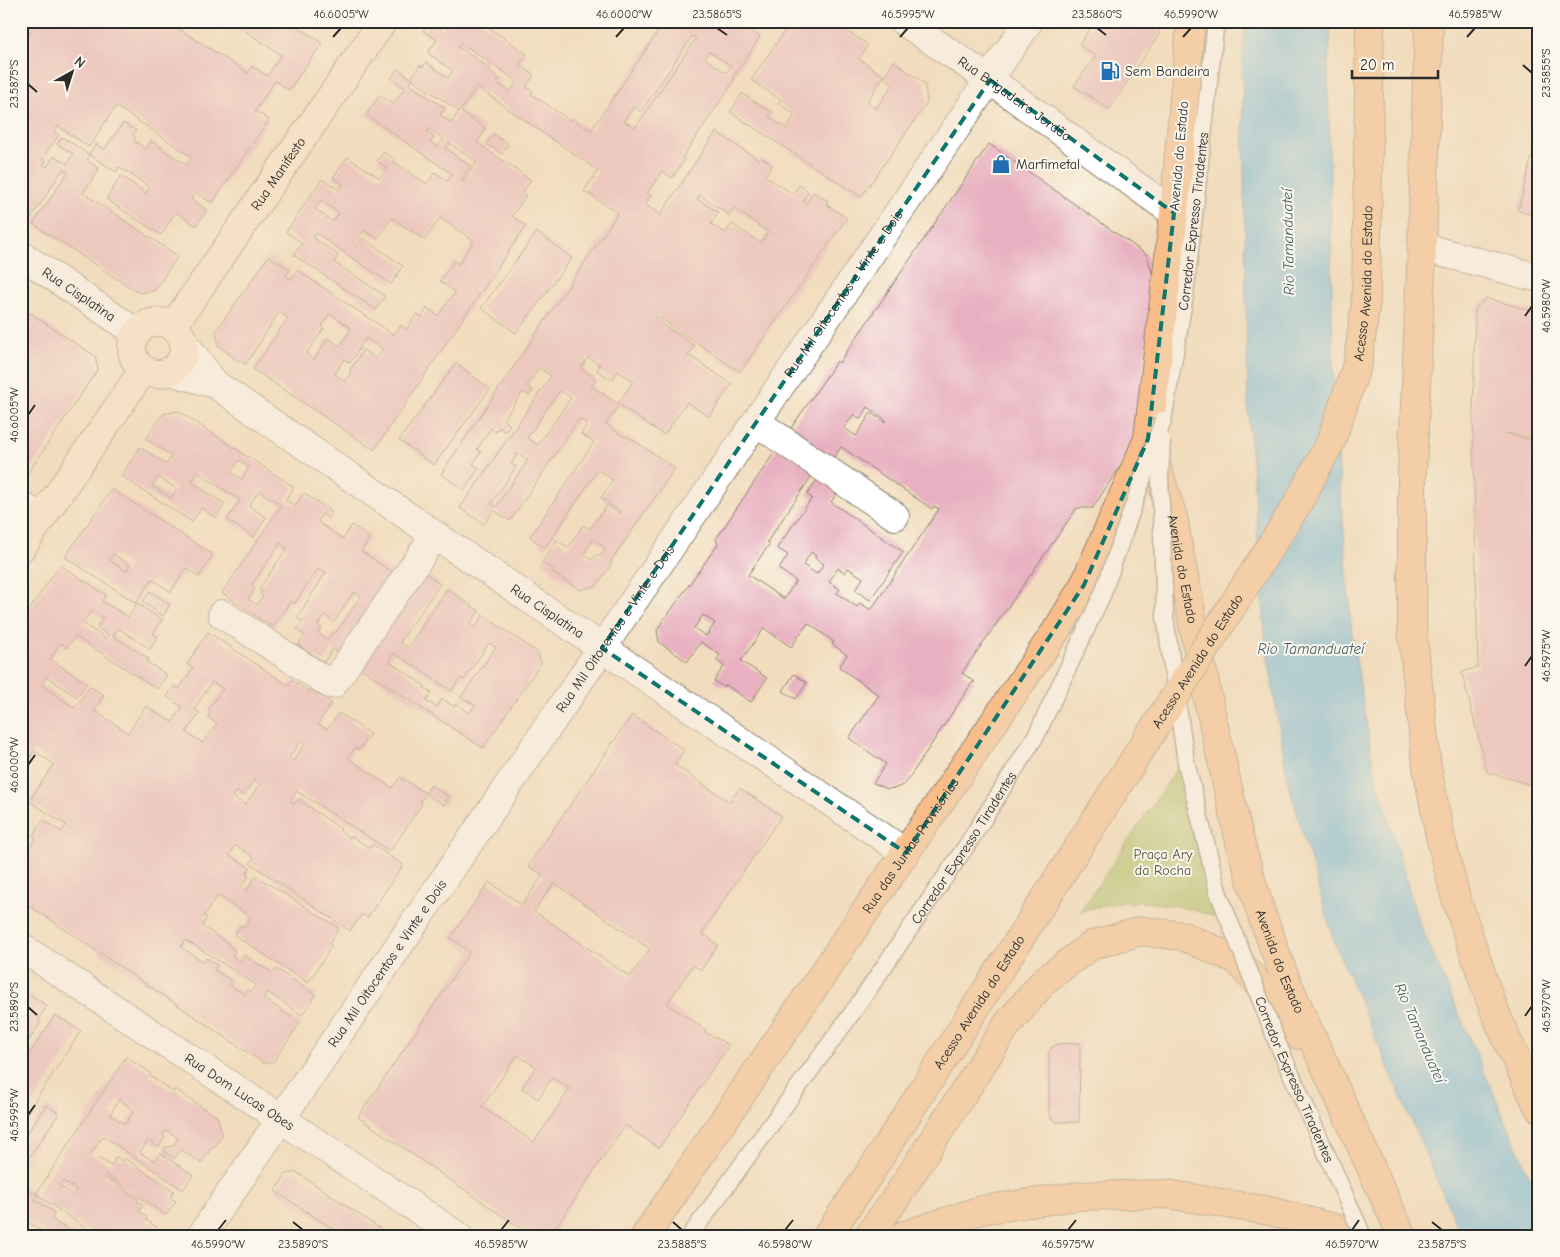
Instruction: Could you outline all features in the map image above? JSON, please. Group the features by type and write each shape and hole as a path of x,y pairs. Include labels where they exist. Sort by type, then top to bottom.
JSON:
{"highway":[{"name":"Avenida do Estado","path":"1191,21 1156,430 1208,699 1240,842 1260,910 1285,978 1402,1236"},
{"name":"Acesso Avenida do Estado","path":"827,1236 870,1174 1297,504 1331,441 1358,362 1366,300 1370,21"},
{"path":"1429,21 1422,247 1412,472 1412,629 1427,767 1439,831 1455,894 1489,997 1539,1108"},
{"name":"Rua das Juntas Provisórias","path":"645,1236 1060,625 1084,585 1156,430"},
{"path":"868,1236 896,1198 1007,1025 1045,980 1092,945 1141,931 1183,936 1237,960 1277,1006 1333,1083"},
{"path":"902,1236 981,1210 1078,1196 1168,1194 1270,1211 1357,1236"}],"main road":[{"name":"Rua Manifesto","path":"178,335 383,21"},
{"path":"158,322 178,335 184,351 177,366 157,370 138,364 132,349 137,333 142,327 158,322"},
{"path":"21,548 31,512 157,370"}],"street":[{"name":"Rua Brigadeiro Jordão","path":"903,21 990,80 1174,213"},
{"name":"Rua Mil Oitocentos e Vinte e Dois","path":"200,1236 1029,21"},
{"path":"1422,247 1539,278"},
{"name":"Rua Cisplatina","path":"21,255 137,333"},
{"name":"Rua Cisplatina","path":"178,335 215,384 906,853"},
{"name":"Rua Cisplatina","path":"157,370 215,384"},
{"path":"756,422 894,516"},
{"path":"222,614 330,684 333,684 435,535"},
{"name":"Rua Dom Lucas Obes","path":"21,947 458,1236"}],"lane":[{"name":"Corredor Expresso Tiradentes","path":"690,1236 855,1009 967,845 1037,734 1103,593 1156,430 1186,295 1216,21"},
{"name":"Corredor Expresso Tiradentes","path":"1156,430 1160,476 1165,617 1188,771 1218,892 1277,1042 1363,1236"}],"highlighted area":[{"path":"990,80 1174,213 1148,439 1084,585 906,853 602,648"}],"green space":[{"name":"Praça Ary da Rocha","path":"1184,758 1208,883 1218,918 1184,908 1132,902 1097,907 1080,912"}],"water":[{"name":"Rio Tamanduateí","path":"1245,21 1332,21 1328,66 1334,408 1352,634 1373,764 1416,915 1539,1198 1539,1236 1461,1236 1335,944 1288,783 1266,644 1248,412 1242,63"}],"building":[{"path":"21,21 159,21 169,27 171,24 248,73 252,66 267,76 281,55 231,21 302,21 298,27 322,43 289,90 275,81 255,111 269,120 212,203 195,192 191,199 207,210 196,226 176,212 161,235 106,199 121,176 146,193 150,187 119,167 116,172 89,154 96,144 104,150 123,123 136,131 133,135 136,137 133,140 146,149 151,141 186,165 192,157 116,106 89,147 58,126 54,131 59,135 42,159 46,161 43,165 47,167 54,156 67,164 73,154 57,144 62,137 78,147 90,156 87,160 99,169 83,193 178,256 155,290 139,293 33,224 68,172 63,169 29,221 21,216 21,139 28,129 24,127 21,131 21,92 30,79 21,73 21,47 32,32 21,25"},
{"path":"446,21 479,21 527,54 519,65 534,75 526,87 533,91 531,94 571,121 572,118 591,131 665,21 738,21 742,23 743,21 756,21 750,30 760,37 733,78 735,79 682,158 685,159 672,178 662,171 647,193 651,196 645,204 660,215 716,132 759,160 761,157 773,165 765,176 793,194 799,185 809,192 803,201 806,203 813,192 828,201 826,204 847,218 740,372 657,316 655,319 695,346 688,355 732,384 709,417 687,402 664,435 619,405 606,424 675,468 596,586 580,590 553,573 553,569 542,562 557,540 568,548 583,525 590,529 607,505 620,514 621,512 601,498 613,480 598,470 545,548 530,537 594,442 581,434 587,424 579,419 510,521 494,510 484,524 460,508 551,376 539,368 527,386 533,390 529,396 523,392 503,420 510,425 505,432 499,427 496,432 491,428 477,449 481,452 473,464 479,468 464,490 441,474 618,213 584,191 598,171 477,87 460,111 486,129 477,143 531,180 522,193 526,196 512,216 526,226 374,450 253,369 288,318 279,312 246,364 237,360 218,344 216,331 269,256 290,270 286,276 291,279 297,270 394,335 401,325 406,330 417,314 422,317 427,308 438,316 455,292 440,281 454,261 459,264 474,241 440,218 425,240 392,218 377,239 364,230 358,239 361,241 363,238 403,266 391,284 316,233 313,237 338,255 334,262 385,296 376,310 294,255 302,243 286,232 322,179 339,190 343,184 333,178 347,157 380,178 387,168 377,161 384,152 396,160 394,162 427,184 435,172 448,181 452,174 366,115 380,95 393,104 405,88 391,78 398,69 411,78 420,65 423,67 426,62 448,78 453,71 428,53 437,40 423,31 430,22 441,29","holes":["692,36 696,38 635,128 624,121 634,106 641,112","461,43 517,81 510,92 497,83 500,79 489,71 490,68 458,47","709,51 731,66 726,73 705,58","412,79 459,111 452,123 440,115 445,108 409,84","429,129 444,139 438,147 430,142 434,137 427,132","449,143 477,162 464,182 461,181 471,166 445,148","700,195 729,215 734,208 768,232 761,243 732,224 725,233 711,224 718,212 697,199","321,200 339,213 333,222 315,209","330,314 351,328 340,346 328,338 314,360 306,354 324,328 322,326","366,338 383,349 376,359 363,350 345,381 335,374 344,359 350,363","588,357 600,365 597,370 612,380 618,371 633,381 618,404 591,386 596,379 581,368","560,390 571,398 538,445 527,438","518,453 528,460 496,507 491,504 516,467 511,464","593,539 606,548 601,556 597,554 592,560 584,554"]},
{"path":"774,21 833,21 868,45 859,59 884,76 867,102 876,109 893,84 884,77 894,61 925,84 927,103 861,197 730,112 742,93 772,113 769,117 786,128 795,115 778,103 781,100 751,80 786,29"},
{"name":"Sem Bandeira","path":"1095,21 1159,21 1159,34 1109,109 1074,86 1096,56 1079,45"},
{"path":"1539,132 1539,217 1518,211"},
{"path":"493,134 508,144 502,154 486,144"},
{"path":"989,144 1147,255 1154,280 1135,443 1092,509 1077,508 962,673 975,682 972,683 905,784 896,788 887,789 873,783 886,764 849,738 879,695 839,667 847,655 832,644 834,642 808,623 791,647 764,628 741,661 767,678 751,702 726,685 724,687 714,681 724,666 716,660 720,655 701,642 687,662 659,642 657,630 718,544 716,539 778,447 815,471 767,542 770,543 748,575 784,599 796,581 779,569 788,555 777,548 812,498 807,495 820,475 840,488 831,502 903,552 870,600 855,590 863,578 848,568 845,573 838,568 829,582 840,589 837,593 857,607 860,603 871,610 939,509 934,506 932,509 841,447 832,460 789,431 837,361 839,363","holes":["868,407 886,420 885,422 871,413 856,436 844,428 854,414 860,419","811,552 816,556 815,558 824,564 817,574 803,565","703,615 715,623 706,636 694,628"]},
{"path":"537,232 572,258 516,333 481,308"},
{"path":"1486,298 1539,313 1539,439 1506,433 1539,443 1539,787 1487,772 1462,672 1478,667 1473,424 1475,309"},
{"path":"21,307 95,356 98,369 24,479 21,477"},
{"path":"456,363 490,389 434,465 399,440"},
{"path":"178,411 294,487 285,500 295,506 304,493 332,512 328,518 322,514 318,522 343,539 352,525 370,538 361,551 398,576 344,656 333,649 324,662 298,645 305,635 297,630 303,621 297,618 326,572 322,570 321,572 318,569 294,604 290,601 273,627 222,593 281,505 259,491 249,506 266,517 254,537 227,520 240,500 197,472 191,482 225,504 216,518 201,508 192,522 121,476 140,447 166,464 172,456 146,439 163,414","holes":["239,460 249,467 242,479 231,472","158,477 177,489 171,498 152,486","280,543 287,548 259,589 262,591 260,594 263,596 257,605 248,599 255,589 251,586","354,592 361,596 335,634 333,632 328,640 318,633 322,628 318,625 324,615 334,622"]},
{"path":"112,489 213,555 199,577 186,568 171,592 152,579 136,603 65,557","holes":["113,554 130,565 126,571 109,560"]},
{"path":"60,565 106,595 102,601 128,617 137,603 162,620 153,634 158,637 150,649 118,628 113,636 149,659 147,662 167,675 157,689 75,636 67,648 61,643 50,659 87,683 77,697 47,677 41,685 75,708 90,686 104,695 94,710 128,733 146,706 172,722 182,707 167,697 174,686 179,689 193,668 187,664 208,632 289,686 292,680 309,692 311,689 332,703 318,724 327,729 339,713 370,734 359,750 355,748 348,758 392,788 400,777 425,793 431,785 449,797 444,805 426,794 420,802 422,804 390,851 297,791 290,801 294,804 298,799 341,829 340,831 350,838 351,836 370,848 372,844 403,865 367,918 362,914 350,931 250,863 254,858 236,845 229,855 250,868 246,874 249,876 241,887 246,891 256,876 339,928 329,944 332,946 308,983 234,935 241,925 244,927 251,917 218,895 204,916 207,918 202,926 235,950 232,956 240,961 244,955 273,973 276,969 316,995 302,1015 267,992 263,998 300,1023 274,1061 265,1064 21,900 21,851 25,854 36,838 33,836 43,820 62,832 66,825 29,801 54,764 34,751 28,762 31,764 21,779 21,649 25,643 21,641 21,622","holes":["92,611 103,618 97,627 109,636 107,639 82,623","212,682 223,689 208,710 211,712 208,717 217,723 203,743 186,732 200,713 194,709","301,741 305,744 293,761 289,758","254,780 260,784 245,805 233,797 237,791 243,796","185,940 256,985 251,992 248,989 245,995 229,984 232,981 214,970 217,965 206,958 203,962 181,947"]},
{"path":"421,570 440,584 400,642 408,647 447,589 479,611 470,624 475,628 483,615 538,653 541,663 483,748 357,666","holes":["489,643 496,647 461,697 475,705 469,713 456,704 454,707 442,699 436,707 426,701 432,693 424,688 425,686 388,661 394,653 452,691 460,678 464,680"]},
{"path":"150,591 170,605 163,616 143,602"},
{"path":"794,674 807,683 796,699 783,691"},
{"path":"632,715 684,750 675,765 729,802 740,788 781,816 702,933 718,945 701,970 693,965 667,1004 706,1030 705,1032 729,1045 659,1148 625,1125 550,1236 532,1236 358,1117 470,952 450,938 489,882 522,905 543,875 528,866","holes":["554,883 650,949 630,977 534,911","517,1055 536,1067 522,1088 538,1099 552,1078 570,1089 534,1142 482,1107"]},
{"path":"21,989 47,1006 38,1020 41,1022 21,1052"},
{"path":"55,1015 81,1031 21,1122 21,1067"},
{"path":"1080,1043 1079,1122 1057,1122 1052,1119 1049,1113 1049,1052 1052,1047 1058,1044"},
{"path":"126,1057 151,1073 149,1075 173,1092 175,1089 218,1118 222,1136 201,1163 180,1149 174,1159 166,1153 164,1148 173,1146 178,1138 166,1130 163,1135 165,1137 159,1147 148,1140 140,1153 155,1161 160,1153 193,1175 183,1190 103,1136 91,1154 111,1166 116,1157 122,1161 124,1158 174,1191 170,1197 176,1201 166,1215 106,1174 105,1177 138,1199 137,1201 143,1205 139,1211 147,1217 146,1220 158,1228 152,1236 97,1236 36,1194","holes":["119,1099 134,1111 125,1124 110,1115","63,1181 77,1190 73,1195 59,1186"]},
{"path":"46,1105 59,1113 21,1170 21,1154 25,1157 28,1153 21,1148 21,1142"},
{"path":"295,1172 391,1236 344,1236 275,1191 286,1174"},
{"path":"21,1184 37,1195 35,1200 55,1213 51,1219 77,1236 49,1236 21,1217"}],"place":[{"name":"Sem Bandeira","path":"1110,71"},
{"name":"Marfimetal","path":"1001,164"}]}
